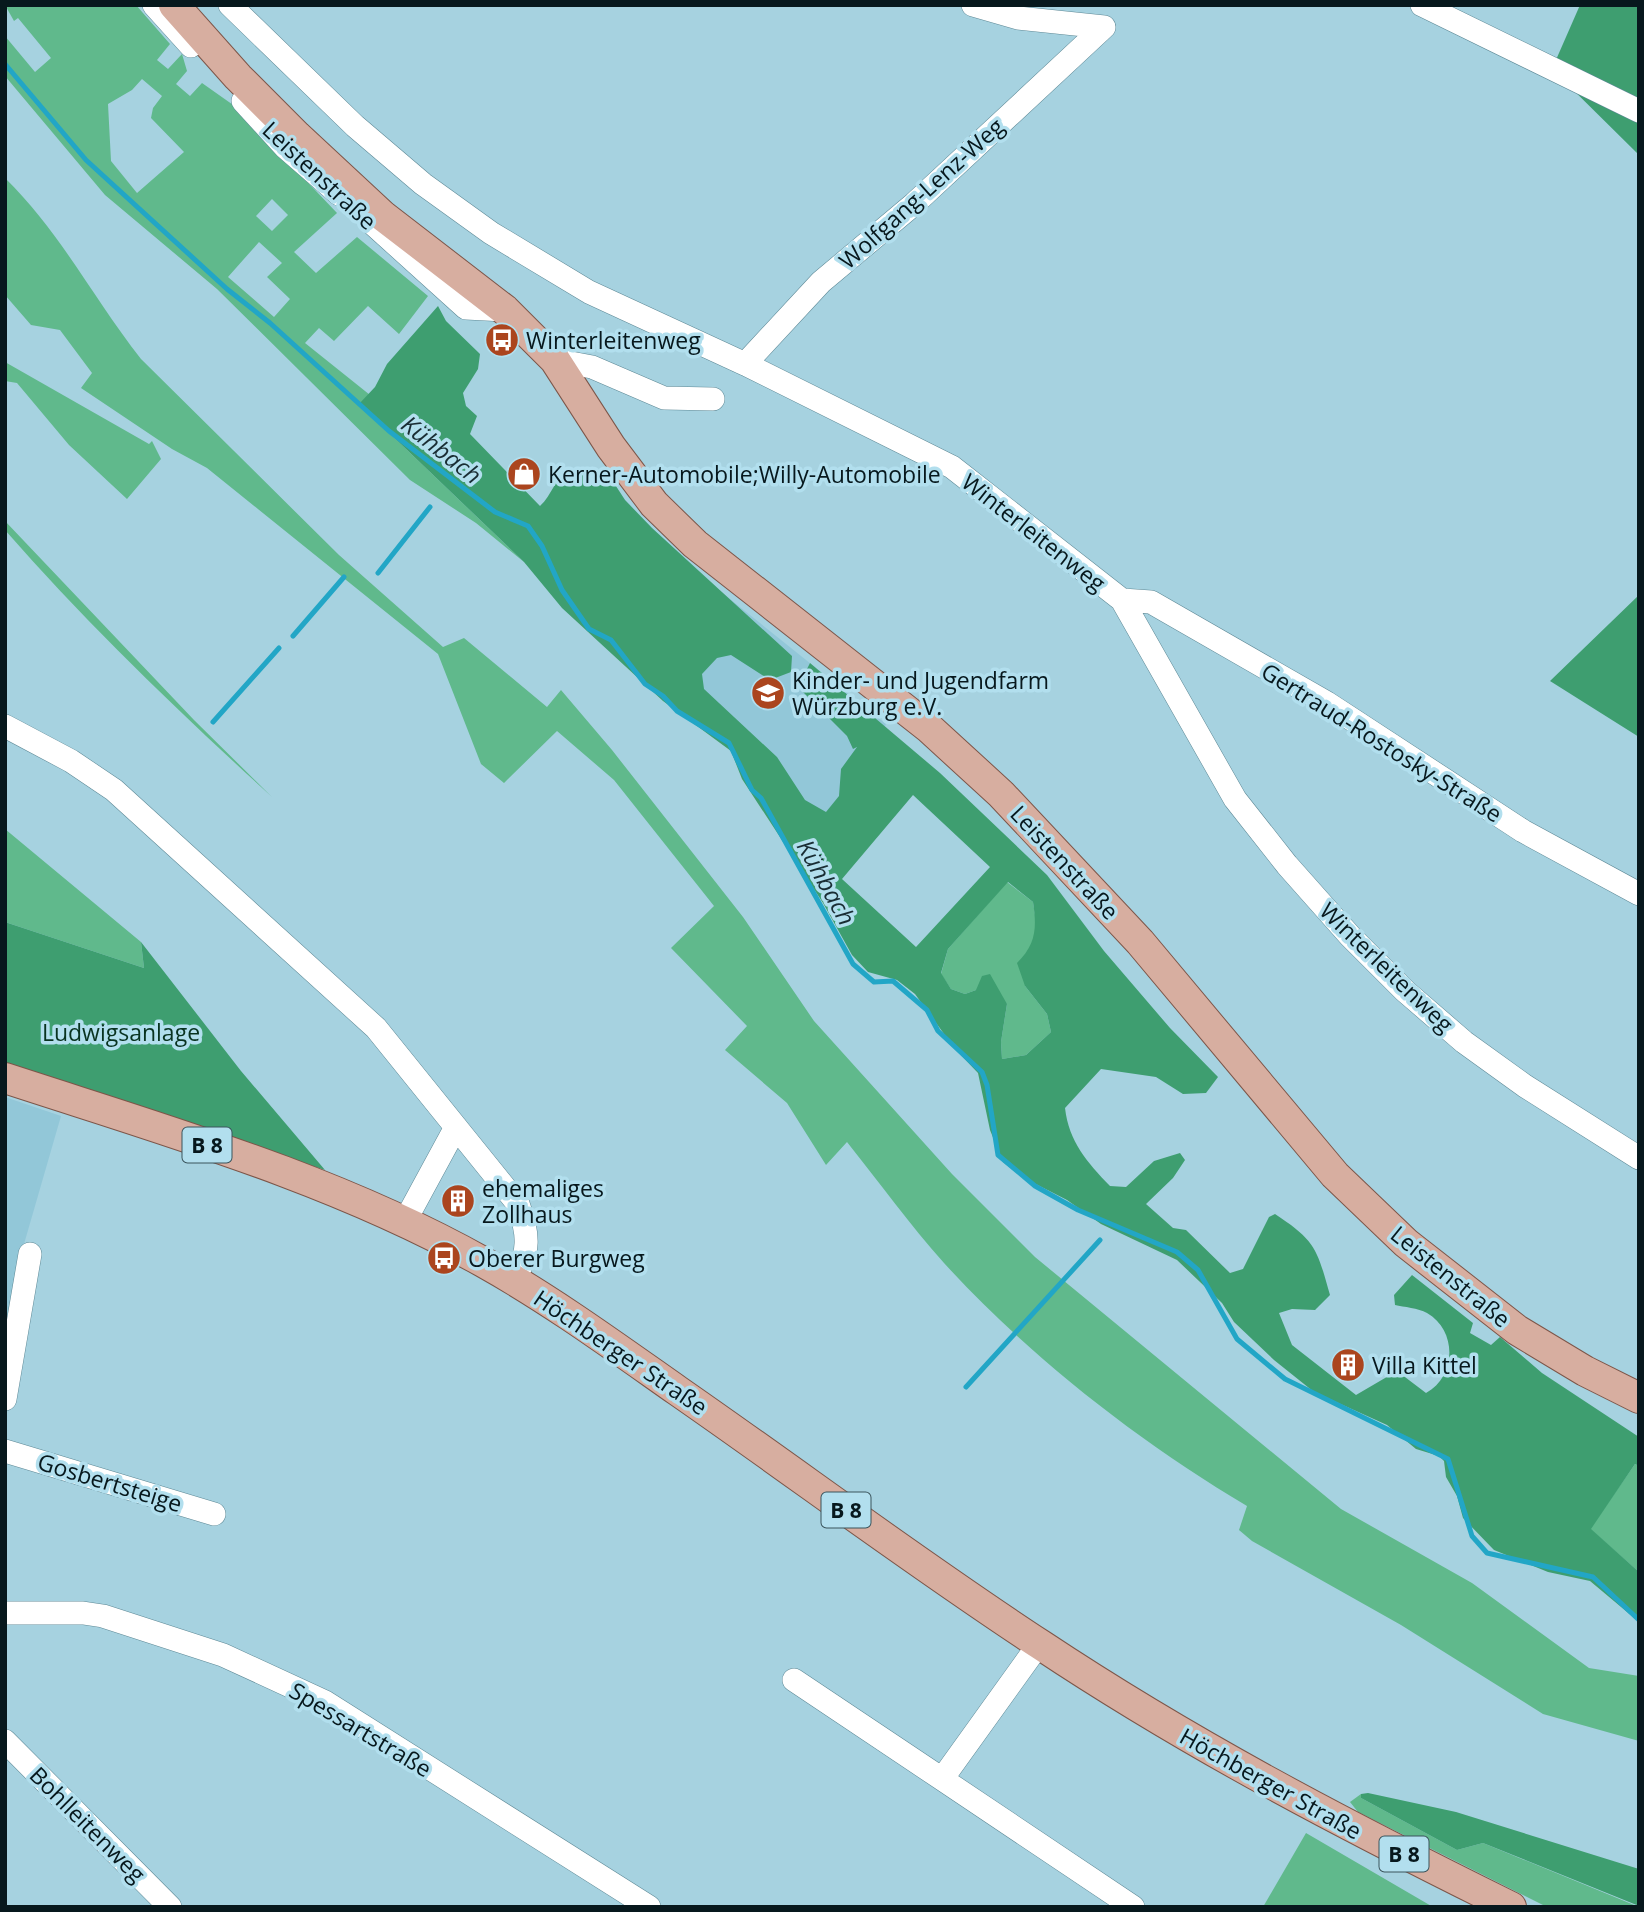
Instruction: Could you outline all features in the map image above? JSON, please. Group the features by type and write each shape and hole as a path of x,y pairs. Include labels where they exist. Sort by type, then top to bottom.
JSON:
{"main road":[{"name":"Leistenstraße","path":"174,5 238,77 383,216 505,310 555,360 611,447 654,504 695,544 929,727 1001,794 1140,942 1335,1175 1406,1243 1507,1322 1585,1371 1639,1398"},
{"name":"Höchberger Straße","path":"5,1078 286,1172 405,1221 514,1280 605,1339 1039,1644 1172,1728 1298,1800 1511,1907"}],"street":[{"name":"Leistenstraße","path":"154,5 285,147 466,308 505,310"},
{"name":"Winterleitenweg","path":"230,5 364,135 423,184 491,233 589,292 745,364 952,467 1122,600 1236,799 1287,865 1350,936 1405,991 1464,1042 1525,1086 1639,1158"},
{"name":"Wolfgang-Lenz-Weg","path":"745,364 821,282 914,204 1104,27 1018,18 973,5"},
{"path":"1422,5 1639,111"},
{"path":"555,360 592,367 664,398 713,399"},
{"name":"Gertraud-Rostosky-Straße","path":"1122,600 1151,602 1175,615 1327,703 1523,831 1639,894"},
{"path":"5,726 71,761 114,790 376,1028 518,1205 527,1229 528,1245 524,1262 514,1280"},
{"path":"405,1221 456,1127"},
{"path":"5,1399 30,1254"},
{"name":"Gosbertsteige","path":"5,1451 214,1514"},
{"name":"Spessartstraße","path":"5,1613 83,1613 103,1616 223,1655 325,1702 649,1907"},
{"path":"942,1779 1039,1644"},
{"path":"794,1680 1133,1907"},
{"name":"Bohlleitenweg","path":"5,1741 170,1907"}],"shaded area":[{"name":"Kinder- und Jugendfarm Würzburg e.V.","path":"612,480 625,500 715,587 886,724 818,874 789,805 556,541"},
{"path":"5,1097 61,1116 22,1251 5,1351"}],"green space":[{"path":"5,5 136,5 170,44 157,60 168,69 182,54 187,71 176,84 190,96 202,83 236,107 337,213 294,252 316,273 357,237 428,296 399,334 368,306 334,341 319,328 305,343 370,395 360,405 524,562 476,523 410,480 217,289 105,195 5,76 5,36 35,72 51,58 18,18 14,21","holes":["142,79 162,96 153,108 151,118 184,152 137,193 111,161 108,104 132,90","272,199 288,215 272,231 256,216","259,242 282,263 267,277 290,299 274,317 228,277"]},
{"path":"1580,5 1639,5 1639,155 1552,69"},
{"path":"5,178 60,243 141,359 339,555 443,647 464,638 547,707 561,690 612,750 743,917 814,1021 952,1174 1035,1257 1341,1509 1472,1583 1589,1668 1639,1676 1639,1741 1543,1714 1401,1625 1252,1541 1239,1530 1247,1506 1165,1454 1126,1425 1013,1332 944,1263 847,1142 826,1165 787,1103 725,1050 747,1026 671,948 714,906 614,780 557,731 504,783 481,764 438,654 207,468 172,449 81,388 92,373 60,330 31,325 5,295"},
{"path":"438,306 446,321 480,354 478,369 463,393 466,406 477,416 470,434 540,506 567,469 612,480 625,500 652,528 792,656 791,672 770,680 731,655 717,658 702,674 704,689 777,757 805,800 826,812 839,796 841,769 857,747 853,749 847,736 798,687 810,663 940,773 1047,875 1104,951 1170,1028 1218,1077 1206,1093 1183,1094 1156,1077 1101,1069 1065,1108 1075,1141 1087,1160 1110,1186 1126,1187 1154,1161 1180,1153 1185,1160 1173,1178 1146,1204 1173,1228 1186,1230 1230,1273 1243,1269 1269,1217 1275,1214 1307,1239 1318,1256 1330,1295 1315,1310 1292,1309 1279,1313 1292,1345 1356,1395 1397,1371 1426,1393 1436,1386 1448,1365 1448,1342 1437,1321 1427,1313 1395,1305 1394,1295 1412,1275 1473,1323 1470,1333 1491,1345 1500,1337 1542,1373 1639,1437 1639,1466 1635,1464 1591,1529 1639,1572 1639,1622 1590,1581 1548,1572 1494,1550 1463,1518 1457,1496 1446,1477 1444,1461 1439,1456 1416,1449 1387,1425 1314,1392 1274,1360 1234,1322 1222,1303 1177,1260 1101,1224 1067,1200 1022,1177 1003,1162 990,1130 978,1073 955,1049 915,994 897,980 868,972 852,955 823,903 742,779 731,751 663,701 562,608 524,562 359,404 375,387 387,364","holes":["913,795 990,867 916,947 842,879","1008,882 1033,902 1034,935 1028,949 1017,963 1025,986 1047,1014 1051,1032 1026,1055 1002,1059 1001,1042 1007,1004 990,974 982,976 976,990 965,994 951,989 941,973 948,949"]},
{"path":"5,362 149,444 152,441 161,459 127,499 69,445 17,383 5,381"},
{"path":"5,521 194,720 272,797 101,634 5,530"},
{"path":"1639,595 1639,737 1550,681"},
{"path":"5,829 141,942 144,968 5,922"},
{"path":"1007,882 1033,902 1037,928 1029,951 1025,986 1047,1014 1051,1032 1026,1055 1002,1059 1001,1042 1007,1004 976,990 965,994 951,989 941,974 948,949"},
{"name":"Ludwigsanlage","path":"5,922 144,968 141,942 241,1071 325,1170 5,1065"},
{"path":"1635,1464 1639,1466 1639,1572 1590,1529"},
{"path":"1368,1793 1456,1812 1639,1869 1639,1906 1483,1843 1457,1850 1361,1798 1361,1794"},
{"path":"1361,1794 1361,1798 1457,1850 1483,1843 1639,1907 1547,1907 1358,1812 1350,1802"},
{"path":"1306,1833 1433,1907 1263,1907"}],"waterway":[{"name":"Kühbach","path":"5,64 86,160 227,289 270,323 389,431 495,512 528,526 542,546 562,590 589,629 611,640 645,684 663,696 677,711 729,743 752,790 761,798 853,964 874,982 893,981 927,1010 938,1031 982,1072 987,1085 998,1155 1035,1186 1078,1210 1177,1252 1198,1270 1237,1339 1285,1379 1448,1459 1472,1536 1487,1553 1593,1577 1639,1620"},
{"path":"378,573 430,507"},
{"path":"293,636 344,577"},
{"path":"213,722 279,648"},
{"path":"966,1387 1100,1240"}],"place":[{"name":"Winterleitenweg","path":"502,340"},
{"name":"Kerner-Automobile;Willy-Automobile","path":"524,474"},
{"name":"Kinder- und Jugendfarm Würzburg e.V.","path":"768,693"},
{"name":"ehemaliges Zollhaus","path":"458,1201"},
{"name":"Oberer Burgweg","path":"444,1258"},
{"name":"Villa Kittel","path":"1348,1365"}]}
